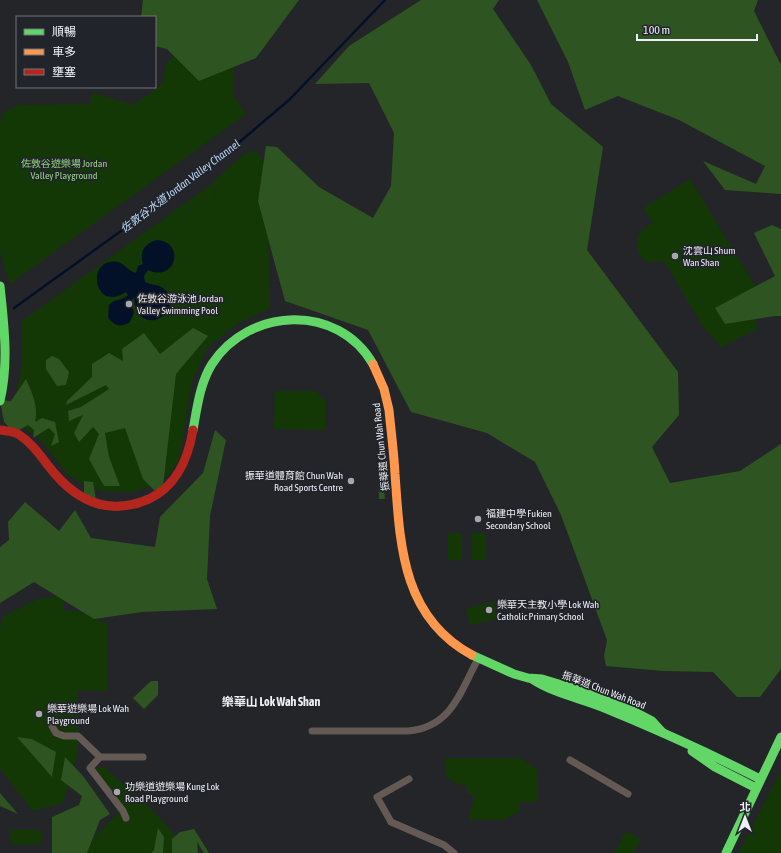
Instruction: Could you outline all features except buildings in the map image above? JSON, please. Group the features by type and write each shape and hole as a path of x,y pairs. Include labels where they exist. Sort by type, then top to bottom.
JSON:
{"main road":[{"path":"0,286 5,359 4,380 0,401"},
{"name":"振華道 Chun Wah Road","path":"0,430 12,432 30,442 62,483 83,498 110,506 122,506 142,502 165,489 179,474 191,446 198,401 204,380 215,360 231,342 258,326 285,319 318,322 340,331 350,338 368,356 384,387 390,417 402,552 411,588 422,610 437,629 460,649 478,659 532,679 542,679 604,699 652,722 663,733 722,758 760,779"},
{"path":"726,853 781,737"},
{"name":"振華道 Chun Wah Road","path":"675,739 715,767 756,788"}],"street":[{"path":"312,730 408,731 419,730 432,725 449,712 478,659"},
{"path":"52,726 56,734 64,736 78,736 100,757 143,757"},
{"path":"100,757 90,768 123,811 126,818"},
{"path":"570,760 628,794"},
{"path":"409,779 377,797 391,822 444,845 454,853"}],"green space":[{"path":"143,0 299,0 256,58 199,81 167,49 156,46 156,16 141,16"},
{"path":"421,0 499,0 493,9 531,65 551,104 603,147 587,250 678,372 679,415 652,447 670,483 740,471 781,444 781,669 760,697 737,697 713,672 663,671 606,666 604,656 607,640 561,515 535,462 487,433 411,412 368,330 285,301 258,201 266,146 277,147 319,187 373,218 391,186 394,133 369,83 315,84 349,46"},
{"path":"537,0 758,0 754,11 781,65 781,194 725,190 703,161 756,184 765,166 679,120 618,96 585,110 568,62"},
{"name":"佐敦谷遊樂場 Jordan Valley Playground","path":"236,8 233,95 246,114 10,284 0,252 0,120 4,118 4,112 18,105 89,104 93,93 133,105 151,93 163,82 166,63"},
{"path":"257,151 276,182 268,219 270,308 237,324 207,348 192,381 179,460 169,475 154,485 133,492 102,491 83,484 67,474 42,441 32,433 218,300 31,433 11,418 21,371 22,321 212,184 236,281 212,183 245,153"},
{"path":"690,179 758,291 754,309 757,329 721,347 702,325 664,261 649,262 643,259 637,243 639,234 647,226 653,223 643,208"},
{"path":"772,225 781,229 781,316 725,324 715,308 775,276 754,233"},
{"path":"193,328 208,336 176,374 163,486 155,491 143,479 125,428 105,433 109,457 120,486 104,486 89,459 99,434 93,427 79,442 74,433 83,415 69,421 68,411 81,407 109,389 106,385 66,405 67,401 92,377 92,364 109,353 123,361 122,349 144,333 160,354"},
{"path":"52,356 59,359 69,372 66,385 57,386 46,369 46,360"},
{"path":"26,379 33,395 36,411 35,422 42,418 55,422 59,442 51,446 55,434 49,428 33,438 34,430 28,425 14,433 4,422 0,400 11,401"},
{"path":"275,391 316,391 325,401 325,430 274,429"},
{"path":"215,430 226,440 210,516 207,579 217,609 142,612 94,619 34,582 0,603 0,547 9,540 8,522 25,502 59,531 75,510 91,538 155,547 160,517 203,473"},
{"path":"378,461 382,461 385,499 379,499"},
{"path":"84,481 93,482 96,500 84,494"},
{"path":"448,533 462,533 462,560 448,560"},
{"path":"472,533 486,533 486,560 472,560"},
{"name":"樂華遊樂場 Lok Wah Playground","path":"64,595 64,610 80,612 94,619 107,623 107,691 78,691 78,751 63,803 33,811 0,769 0,628 3,617 38,599"},
{"path":"494,601 498,618 470,625 466,609"},
{"path":"151,681 158,681 158,695 144,709 133,698"},
{"path":"17,737 32,739 56,752 52,777"},
{"path":"65,757 83,776 110,814 100,820 87,853 52,853 52,817 79,805 82,796 61,780"},
{"path":"446,758 520,758 538,770 538,802 520,802 520,811 503,820 470,820 470,809 473,806 474,794 467,794 467,786 459,785 445,776"},
{"name":"功樂道遊樂場 Kung Lok Road Playground","path":"104,767 162,820 180,843 184,853 87,853 95,836 119,813 90,771 94,768"},
{"path":"781,770 781,853 739,853"},
{"path":"0,793 18,814 0,806"},
{"path":"158,828 164,837 163,853 151,853 154,850"},
{"path":"194,829 209,853 204,853 197,842 198,853 172,853 172,839 180,832"},
{"path":"10,830 41,830 41,844 11,845"},
{"path":"626,831 641,839 633,853 614,853"}],"water":[{"path":"157,240 166,242 172,247 174,261 171,267 165,271 158,273 148,270 144,276 145,282 163,288 169,295 170,302 168,309 164,315 157,319 150,320 143,317 136,310 134,297 130,303 134,312 130,322 124,325 115,324 108,317 109,305 114,301 128,295 126,292 115,297 106,296 100,291 97,283 97,275 101,267 108,262 118,262 136,273 138,266 143,264 142,256 144,249 149,243"}],"waterway":[{"name":"佐敦谷水道 Jordan Valley Channel","path":"14,308 210,167 289,100 385,0"}],"traffic: fast":[{"path":"0,286 5,344 3,387 0,401"},
{"path":"193,430 202,387 208,371 228,345 248,331 270,323 293,320 316,322 338,330 358,344 373,364"},
{"path":"472,655 514,674 528,678 542,679 572,688 633,711 652,721 663,733"},
{"path":"532,679 557,692 602,707 662,733 760,779"},
{"path":"726,853 781,737"},
{"path":"692,751 715,767 756,788"}],"traffic: slow":[{"path":"373,364 384,389 389,410 399,527 409,577 418,600 431,621 449,639 472,655"}],"traffic: jam":[{"path":"0,430 14,432 24,438 34,447 55,474 75,493 98,504 110,506 135,504 149,499 167,487 180,470 188,451 193,430"}],"place":[{"name":"沈雲山 Shum Wan Shan","path":"675,256"},
{"name":"佐敦谷游泳池 Jordan Valley Swimming Pool","path":"129,304"},
{"name":"振華道體育館 Chun Wah Road Sports Centre","path":"351,481"},
{"name":"福建中學 Fukien Secondary School","path":"478,519"},
{"name":"樂華天主教小學 Lok Wah Catholic Primary School","path":"489,610"},
{"name":"樂華遊樂場 Lok Wah Playground","path":"39,714"},
{"name":"功樂道遊樂場 Kung Lok Road Playground","path":"117,792"}],"district":[{"name":"樂華山 Lok Wah Shan","path":"271,702"}]}
